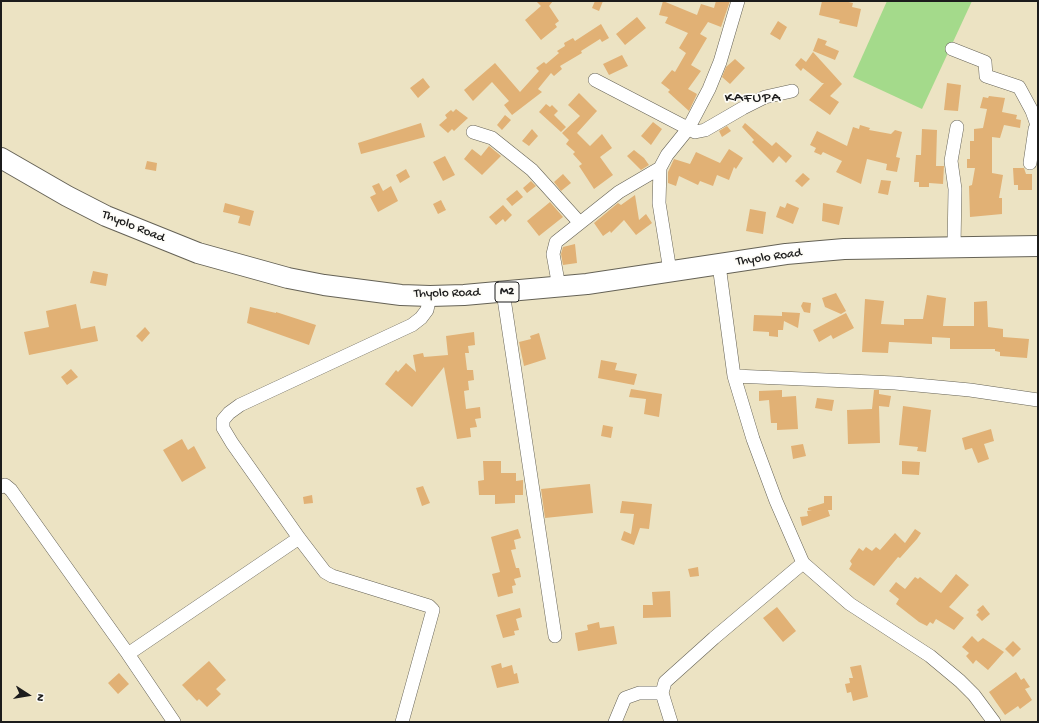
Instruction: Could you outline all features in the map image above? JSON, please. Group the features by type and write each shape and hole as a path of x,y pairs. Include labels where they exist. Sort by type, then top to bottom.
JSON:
{"highway":[{"name":"Thyolo Road","path":"1,158 67,196 106,216 198,253 288,278 373,293 430,296 559,287 719,265 786,254 844,249 1038,246"}],"street":[{"path":"670,271 659,203 660,168 667,155 688,129 709,89 720,62 738,1"},
{"path":"952,49 985,62 986,76 1020,87 1037,123 1030,163"},
{"path":"595,80 695,132 706,130 760,100 792,91"},
{"path":"954,247 955,189 951,160 957,127"},
{"path":"473,132 492,138 532,170 579,222"},
{"path":"559,287 553,247 556,242 579,222 619,192 660,168"},
{"path":"719,265 734,376 758,453 779,508 803,563 850,604 930,656 974,695 994,722"},
{"path":"503,292 555,636"},
{"path":"402,722 433,610 429,606 332,576 325,572 299,538 232,443 223,428 223,420 229,413 240,405 412,325 421,318 427,310 430,296"},
{"path":"734,376 903,384 970,390 1038,400"},
{"path":"1,487 5,486 11,490 128,654 174,722"},
{"path":"128,654 299,538"},
{"path":"671,722 662,692 662,688 670,677 803,563"},
{"path":"615,722 625,698 638,693 662,692"}],"green space":[{"path":"887,1 972,1 922,109 853,77"}],"building":[{"path":"536,1 553,1 549,6 559,21 555,24 557,27 541,40 525,20 541,6"},
{"path":"595,1 603,1 599,11 592,8"},
{"path":"663,1 697,15 701,4 714,8 716,1 730,1 721,27 708,22 700,34 707,38 691,65 701,71 688,89 697,94 689,111 668,92 670,90 661,83 672,70 675,72 686,53 679,48 688,33 665,23 668,17 659,15"},
{"path":"822,1 844,1 853,3 852,7 861,9 857,27 839,23 840,20 819,15"},
{"path":"637,17 646,28 625,45 616,34"},
{"path":"778,21 787,27 780,40 770,34"},
{"path":"601,24 609,38 602,42 600,39 581,51 582,53 560,66 562,69 554,76 551,73 538,89 542,92 512,115 504,105 509,101 492,82 473,101 464,90 495,63 520,92 539,71 536,68 544,62 546,64 559,53 557,51 565,46 564,43 573,38 575,41"},
{"path":"818,38 827,41 825,45 839,51 835,60 813,51"},
{"path":"813,52 842,84 830,96 839,102 830,115 809,100 824,83 803,68 801,71 795,65 801,58 806,62"},
{"path":"622,55 628,66 609,75 603,64"},
{"path":"735,59 745,68 730,84 722,77 726,67"},
{"path":"423,78 430,87 418,98 410,88"},
{"path":"947,83 961,85 958,111 944,110"},
{"path":"579,93 597,111 577,133 590,146 602,134 612,148 600,157 613,175 594,189 579,166 582,164 573,154 575,152 566,144 569,140 562,133 580,116 568,105"},
{"path":"989,96 1005,98 1002,112 1017,115 1016,119 1021,120 1020,128 1004,125 1000,138 992,137 992,173 1003,175 999,198 1002,198 1002,214 970,217 969,186 972,185 975,168 967,168 967,159 970,159 970,141 974,141 974,129 983,128 987,109 980,108 983,97 988,98"},
{"path":"546,104 550,107 552,105 558,111 554,115 566,127 561,132 539,112"},
{"path":"456,109 468,118 454,131 452,129 448,133 439,125 447,118 445,115 451,110 453,112"},
{"path":"505,115 511,120 502,130 497,125"},
{"path":"653,122 662,129 651,145 641,136"},
{"path":"421,123 425,137 361,154 358,143"},
{"path":"745,123 772,146 776,142 792,156 786,163 779,156 773,163 752,142 754,140 742,127"},
{"path":"860,125 870,128 869,130 891,134 895,130 902,132 896,157 900,158 897,172 886,170 887,164 867,159 861,184 836,172 842,161 823,152 821,155 814,152 816,148 810,145 817,131 847,146 853,127 859,129"},
{"path":"727,126 731,131 722,137 719,131"},
{"path":"532,129 538,136 529,146 522,141"},
{"path":"922,129 937,130 936,166 944,166 943,184 929,183 929,187 919,187 919,182 914,182 916,155 921,155"},
{"path":"489,146 501,156 482,175 464,159 472,149 481,156"},
{"path":"729,149 743,158 736,169 734,167 729,180 717,175 713,186 700,181 698,185 679,176 676,186 668,183 668,172 674,159 690,164 696,152 720,163"},
{"path":"634,150 644,158 649,165 641,170 627,156"},
{"path":"445,156 455,175 443,181 433,162"},
{"path":"147,161 157,163 156,171 145,169"},
{"path":"1013,168 1024,168 1026,174 1032,174 1032,190 1018,190 1018,185 1014,185"},
{"path":"406,169 410,177 400,183 396,175"},
{"path":"803,173 810,179 802,187 795,181"},
{"path":"563,174 571,183 561,191 554,182"},
{"path":"881,180 891,181 888,195 878,193"},
{"path":"531,181 536,186 527,193 523,188"},
{"path":"379,183 383,191 391,186 398,201 378,212 370,197 376,194 372,186"},
{"path":"517,190 523,197 512,206 506,199"},
{"path":"635,195 639,220 646,214 652,223 636,235 624,220 611,233 610,231 603,236 594,223 618,203 621,205"},
{"path":"441,200 446,210 438,214 433,204"},
{"path":"550,202 563,217 539,236 527,221"},
{"path":"225,203 254,211 250,226 238,223 240,216 223,212"},
{"path":"787,203 799,208 793,224 776,217 780,206 785,208"},
{"path":"823,203 843,207 839,225 822,221"},
{"path":"503,205 512,215 505,222 503,219 496,225 489,217"},
{"path":"750,209 766,212 763,234 746,231"},
{"path":"575,244 577,263 563,265 561,254 563,247"},
{"path":"93,271 108,274 106,286 90,283"},
{"path":"836,293 846,311 841,314 825,307 822,298"},
{"path":"927,295 946,298 943,326 974,326 974,302 987,301 988,327 1003,329 1003,337 1029,339 1027,358 1000,356 1000,352 995,351 995,349 950,349 950,338 932,337 932,344 889,342 888,353 862,352 865,299 884,301 881,324 904,325 904,319 923,319"},
{"path":"803,302 811,303 810,313 804,312 801,306"},
{"path":"76,304 81,329 95,326 98,341 29,355 24,332 49,327 46,311"},
{"path":"250,307 276,312 316,325 309,345 247,323"},
{"path":"782,312 800,313 798,328 784,321 783,330 778,330 778,337 769,336 769,332 753,331 754,315 782,316"},
{"path":"846,313 854,328 833,339 831,335 819,342 813,330"},
{"path":"145,327 150,333 142,342 136,336"},
{"path":"474,332 475,345 468,346 469,353 465,353 467,370 473,370 474,380 468,381 469,390 464,391 466,409 480,407 481,418 475,419 477,427 470,428 471,437 457,439 444,367 412,407 385,384 396,370 398,372 406,363 416,372 413,355 423,353 424,357 448,355 446,336"},
{"path":"539,333 546,359 524,366 519,342 531,339 530,336"},
{"path":"601,360 617,363 615,370 637,374 634,385 598,378"},
{"path":"71,369 78,377 67,385 61,377"},
{"path":"631,389 662,394 659,417 644,414 646,399 629,397"},
{"path":"782,390 782,397 796,396 798,429 777,430 777,423 771,423 769,400 759,401 759,391"},
{"path":"874,390 879,390 879,394 891,396 889,407 879,406 880,443 848,444 847,410 872,409"},
{"path":"817,398 834,400 832,411 815,408"},
{"path":"903,406 931,410 926,452 917,451 918,447 899,445"},
{"path":"603,425 613,427 611,438 601,436"},
{"path":"991,429 994,441 984,444 989,459 978,463 972,448 965,450 962,438"},
{"path":"182,439 188,450 194,446 206,468 182,482 163,450"},
{"path":"803,444 806,456 793,459 791,446"},
{"path":"483,461 501,461 501,473 516,473 516,481 523,480 523,495 515,495 515,503 495,504 495,495 479,495 478,481 484,480"},
{"path":"902,461 920,462 919,475 902,474"},
{"path":"590,484 593,513 545,518 541,489"},
{"path":"423,486 430,503 422,506 416,488"},
{"path":"312,495 313,503 304,504 303,497"},
{"path":"824,496 832,496 832,510 828,510 830,516 802,526 800,517 808,516 807,511 812,510 808,510 808,508 824,503"},
{"path":"622,501 652,504 649,529 640,528 634,545 621,540 624,531 631,534 634,514 620,513"},
{"path":"518,529 521,538 514,540 516,549 511,550 516,568 519,568 521,577 514,579 516,585 512,586 513,593 498,597 492,574 500,572 491,537"},
{"path":"915,529 921,533 917,539 900,558 898,557 874,586 849,569 852,564 850,561 859,548 863,551 866,547 872,551 876,547 880,550 895,533 905,543"},
{"path":"698,567 699,576 690,577 688,569"},
{"path":"956,574 969,585 949,607 964,618 954,630 936,619 933,624 930,622 927,626 919,622 896,604 899,599 889,591 896,582 905,589 915,577 918,579 920,577 941,593"},
{"path":"670,591 671,617 643,618 643,605 653,605 652,592"},
{"path":"983,605 990,614 982,621 976,615 979,612 977,610"},
{"path":"777,607 796,631 783,642 763,618"},
{"path":"520,608 522,617 516,619 519,630 514,631 515,635 503,638 496,615"},
{"path":"599,622 600,628 614,626 617,644 578,651 575,633 588,630 587,625"},
{"path":"972,636 978,642 983,638 1004,652 988,670 976,660 973,664 966,656 969,653 962,647"},
{"path":"1013,641 1021,649 1013,657 1005,649"},
{"path":"209,661 226,680 216,689 221,694 207,707 199,699 197,701 182,685"},
{"path":"501,663 502,668 512,665 514,674 517,673 519,683 497,688 491,666"},
{"path":"861,665 868,697 853,701 851,692 847,693 845,684 850,683 849,678 853,678 850,667"},
{"path":"1016,672 1021,680 1024,678 1030,687 1025,689 1032,700 1020,709 1018,706 1005,715 989,692"},
{"path":"119,673 129,684 118,694 108,683"}],"district":[{"name":"KAFUPA","path":"753,99"}]}
